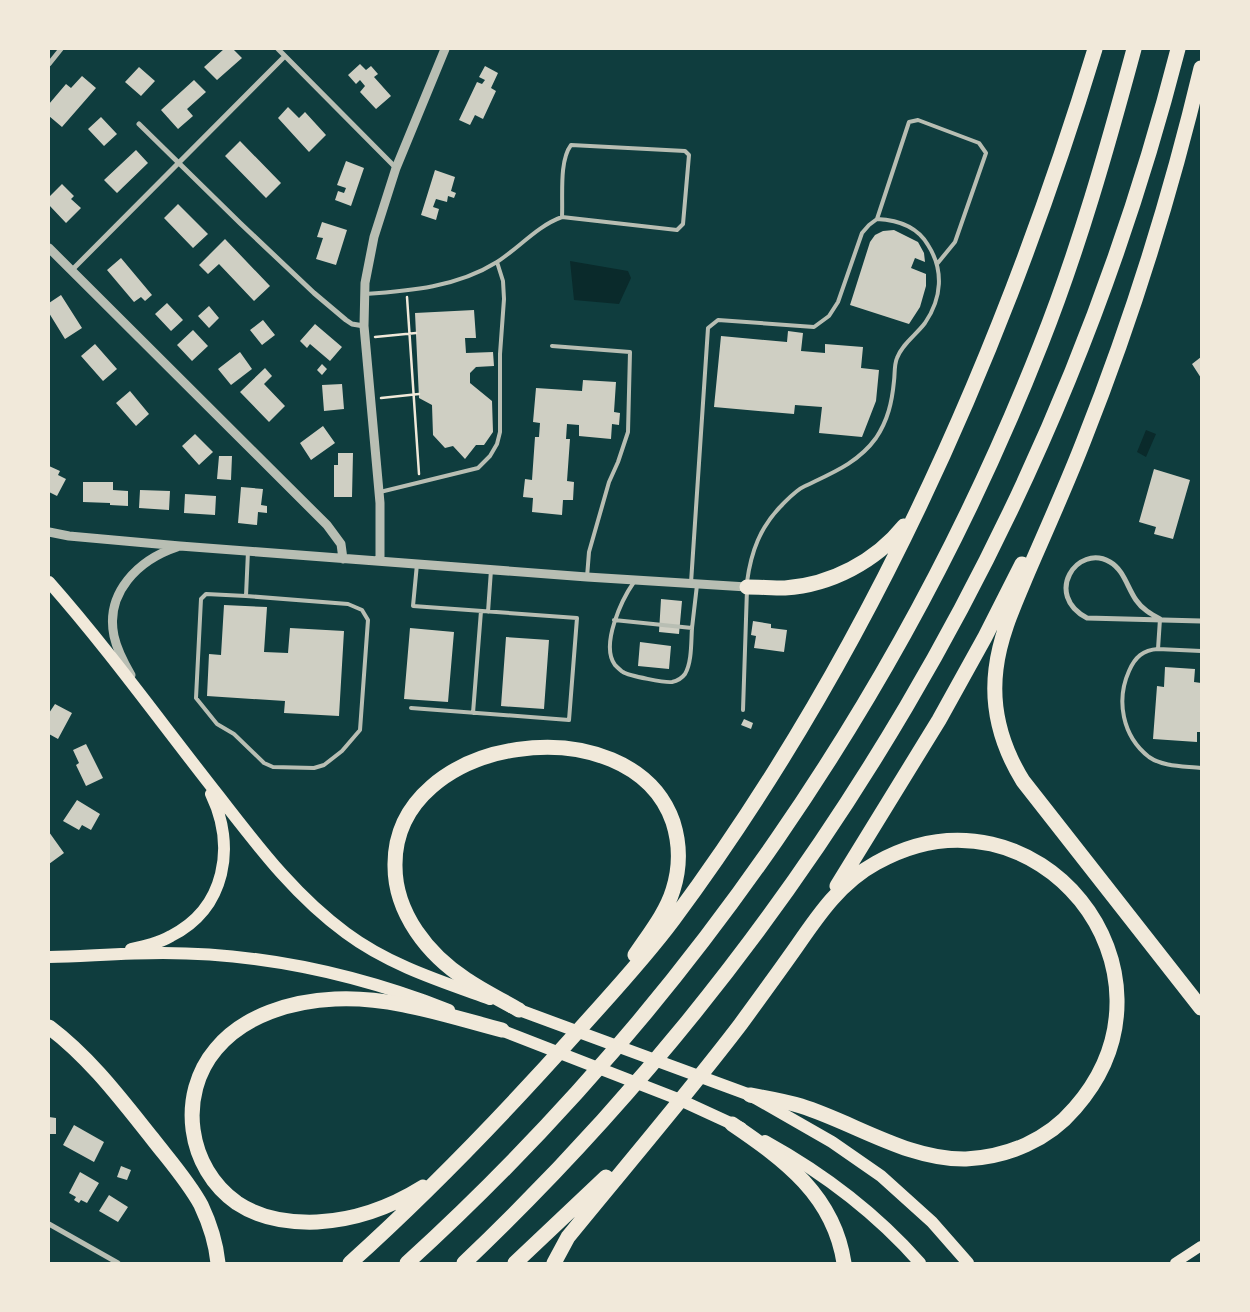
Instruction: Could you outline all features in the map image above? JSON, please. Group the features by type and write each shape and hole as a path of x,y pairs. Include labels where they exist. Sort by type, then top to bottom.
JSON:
{"highway":[{"path":"350,1263 460,1159 527,1089 654,945 673,921 750,808 797,733 847,648 878,590 970,395 1017,276 1069,132 1095,49"},
{"path":"407,1263 462,1212 536,1136 607,1058 673,978 768,851 826,763 881,674 932,582 976,496 1038,351 1077,244 1134,49"},
{"path":"464,1263 595,1130 714,989 762,926 822,841 906,707 958,616 1002,530 1070,377 1125,228 1157,128 1178,49"},
{"path":"1201,68 1150,253 1117,353 1083,442 1008,620 998,654 995,685 997,718 1001,735 1010,759 1023,781 1201,1008"},
{"path":"554,1263 568,1237 752,1009 821,912 928,738 985,637 1083,442"},
{"path":"747,587 792,587 816,583 839,575 865,561 889,542 900,531 920,504"},
{"path":"519,1010 465,979 430,949 415,928 402,904 397,888 395,862 399,837 409,813 418,800 436,782 450,772 476,760 512,751 534,748 585,752 605,757 630,768 655,790 668,812 674,828 678,845 678,868 670,898 660,917 602,1004"},
{"path":"1064,834 1201,992"},
{"path":"750,1095 800,1106 890,1142 932,1155 950,1159 987,1157 1008,1152 1027,1144 1044,1135 1061,1122 1089,1091 1108,1056 1115,1027 1117,1003 1113,967 1103,934 1079,897 1051,871 1032,859 1010,849 974,842 950,841 914,847 879,861 858,875 840,890 821,912"},
{"path":"460,1159 412,1194 391,1205 368,1213 321,1222 290,1222 275,1219 251,1211 236,1202 218,1185 208,1172 197,1150 193,1133 194,1092 199,1076 210,1056 234,1031 267,1013 309,1001 336,999 374,1001 414,1008 502,1030"},
{"path":"49,1027 71,1045 101,1076 186,1181 209,1223 218,1263"},
{"path":"515,1263 619,1164 686,1092"},
{"path":"732,1124 789,1167 813,1192 834,1226 844,1263"}],"main road":[{"path":"49,582 93,635 280,874 308,902 347,934 381,955 416,972 750,1095 832,1142 881,1176 932,1222 967,1262"},
{"path":"87,956 139,947 167,938 190,924 211,900 222,873 224,836 216,805 198,770"},
{"path":"49,957 174,954 225,956 288,964 330,972 431,1003 670,1096 732,1124 780,1150 839,1188 886,1228 920,1263"},
{"path":"1175,1263 1201,1246"}],"street":[{"path":"49,64 61,49"},
{"path":"278,49 396,168"},
{"path":"380,561 379,492 364,326 364,294 374,237 396,168 445,49"},
{"path":"72,270 285,56"},
{"path":"139,124 314,293 352,324 364,326"},
{"path":"49,248 327,525 341,544 343,559"},
{"path":"49,532 69,536 248,552 694,585 747,587"},
{"path":"156,716 132,678 119,652 114,635 113,612 121,589 134,571 153,557 180,546"},
{"path":"1160,619 1149,613 1137,602 1123,575 1109,561 1090,559 1080,563 1073,569 1068,578 1066,587 1067,597 1071,606 1087,618 1201,621"},
{"path":"49,1224 118,1263"}],"lane":[{"path":"634,580 623,598 614,620 611,655 614,664 622,672 631,675 671,683 679,680 688,665 692,628 708,328 718,320 814,327 829,316 838,302 862,233 868,225 877,219 909,122 918,120 979,143 986,153 955,242 937,264"},
{"path":"364,294 406,291 462,278 497,262 552,221 562,217 677,230 683,224 688,155 685,151 571,144 566,152 562,217"},
{"path":"743,710 747,587 750,560 756,542 775,511 791,495 804,486 847,466 875,440 884,424 893,394 896,360 903,347 925,322 934,305 939,288 940,275 937,264 925,239 915,229 900,222 877,219"},
{"path":"379,492 478,468 490,456 497,444 500,432 500,354 504,299 503,281 497,262"},
{"path":"552,346 630,352 628,432 606,491 589,552 587,577"},
{"path":"246,596 248,552"},
{"path":"411,708 569,720 578,618 413,606 417,564"},
{"path":"488,612 491,570"},
{"path":"206,594 246,596 348,604 362,610 368,620 360,730 342,751 324,765 314,768 273,766 264,762 234,734 217,724 196,698 201,600 206,594"},
{"path":"473,713 481,611"},
{"path":"1158,649 1160,619"},
{"path":"614,620 692,628"},
{"path":"1201,651 1158,649 1148,650 1141,654 1133,663 1124,683 1122,700 1124,718 1129,732 1138,746 1150,758 1161,763 1201,768"}],"path":[{"path":"408,309 420,483"},
{"path":"365,337 416,334"},
{"path":"370,399 419,394"}],"water":[{"path":"570,261 628,271 631,278 619,304 574,300"},
{"path":"1146,430 1156,434 1146,457 1137,452"}],"building":[{"path":"224,49 233,49 242,58 217,80 204,67"},
{"path":"360,64 366,70 371,66 378,74 374,77 391,96 376,109 360,92 365,86 360,80 356,84 348,75"},
{"path":"485,66 498,73 491,88 496,91 483,119 475,115 470,125 459,120 477,82 482,84 485,80 479,77"},
{"path":"139,67 155,81 141,96 125,82"},
{"path":"82,76 96,88 62,127 49,116 49,104 66,84 71,88"},
{"path":"194,80 206,92 187,109 193,116 178,129 161,110"},
{"path":"288,107 299,118 305,112 326,135 309,152 278,118"},
{"path":"101,117 117,134 104,146 88,129"},
{"path":"240,141 281,183 266,198 225,156"},
{"path":"136,150 148,163 117,193 104,180"},
{"path":"346,161 364,168 351,206 335,200 338,191 344,193 346,188 337,185"},
{"path":"435,170 455,177 451,191 456,193 454,198 448,196 447,202 436,199 433,207 439,209 436,220 421,215"},
{"path":"62,184 74,196 71,199 81,208 66,223 49,205 49,197"},
{"path":"178,204 208,234 193,248 164,218"},
{"path":"322,222 347,230 336,265 316,259 323,238 317,237"},
{"path":"894,230 918,242 924,253 925,262 915,258 911,268 926,274 926,286 920,307 909,324 850,305 870,242 875,235 883,231"},
{"path":"225,239 270,286 254,301 219,264 208,274 199,265"},
{"path":"121,258 152,295 145,301 141,297 134,302 107,270"},
{"path":"61,295 82,328 65,339 49,313 49,303"},
{"path":"167,303 183,320 171,331 155,314"},
{"path":"209,306 219,318 209,328 198,316"},
{"path":"474,310 476,338 465,338 466,353 493,352 494,366 476,367 470,373 470,383 492,401 493,432 484,445 476,445 465,459 453,446 445,448 433,435 432,405 419,398 415,313"},
{"path":"263,320 275,335 262,345 250,330"},
{"path":"315,324 342,347 330,361 310,344 307,348 300,341"},
{"path":"193,330 208,346 192,361 177,345"},
{"path":"788,331 803,333 801,351 825,353 825,344 863,347 861,368 879,370 876,401 862,437 819,433 822,407 795,405 794,414 714,407 721,336 787,342"},
{"path":"95,344 117,369 103,381 81,356"},
{"path":"240,352 252,369 231,385 218,369"},
{"path":"1201,357 1201,378 1192,364"},
{"path":"322,364 327,369 322,375 317,370"},
{"path":"265,368 272,376 264,384 285,406 269,422 240,392"},
{"path":"583,380 616,382 614,412 620,413 619,425 612,424 611,439 579,436 579,425 567,424 566,439 570,439 567,481 574,482 573,500 563,500 562,515 532,512 533,498 523,497 525,479 532,480 535,437 539,437 540,423 533,422 536,388 582,391"},
{"path":"342,384 344,409 324,411 322,385"},
{"path":"130,391 149,414 136,426 116,403"},
{"path":"323,426 335,443 311,460 300,443"},
{"path":"195,434 213,452 199,465 182,446"},
{"path":"338,453 353,453 352,497 334,497 334,465 338,465"},
{"path":"219,456 232,456 231,480 217,479"},
{"path":"49,466 60,471 58,475 66,479 57,496 49,492"},
{"path":"1154,469 1190,480 1173,539 1154,534 1156,527 1139,522"},
{"path":"83,482 113,482 113,490 128,491 128,506 83,502"},
{"path":"241,487 263,489 261,505 267,506 267,513 258,512 257,525 238,523"},
{"path":"140,490 170,491 169,510 139,508"},
{"path":"185,494 216,496 215,515 184,513"},
{"path":"661,599 682,601 679,634 659,632"},
{"path":"224,605 267,607 264,652 288,653 290,628 344,631 339,716 284,713 285,701 207,696 209,654 221,655"},
{"path":"753,621 771,624 771,628 787,630 784,652 754,648 756,636 751,635"},
{"path":"410,628 454,632 448,702 404,699"},
{"path":"506,637 549,640 544,709 501,706"},
{"path":"640,642 671,646 669,669 638,666"},
{"path":"1165,667 1195,669 1194,682 1201,683 1201,732 1197,732 1197,742 1153,739 1157,686 1164,687"},
{"path":"55,704 72,713 58,739 49,734 49,713"},
{"path":"744,719 753,723 751,729 741,725"},
{"path":"86,744 103,778 86,786 76,765 79,763 73,750"},
{"path":"77,800 100,814 91,830 82,825 79,830 63,821"},
{"path":"49,832 64,853 49,864"},
{"path":"49,1117 56,1118 56,1134 49,1134"},
{"path":"74,1125 104,1142 94,1162 63,1145"},
{"path":"121,1166 131,1170 127,1180 117,1177"},
{"path":"80,1172 99,1183 87,1203 81,1200 79,1203 74,1200 76,1197 69,1193"},
{"path":"109,1195 128,1207 118,1222 99,1211"}]}
